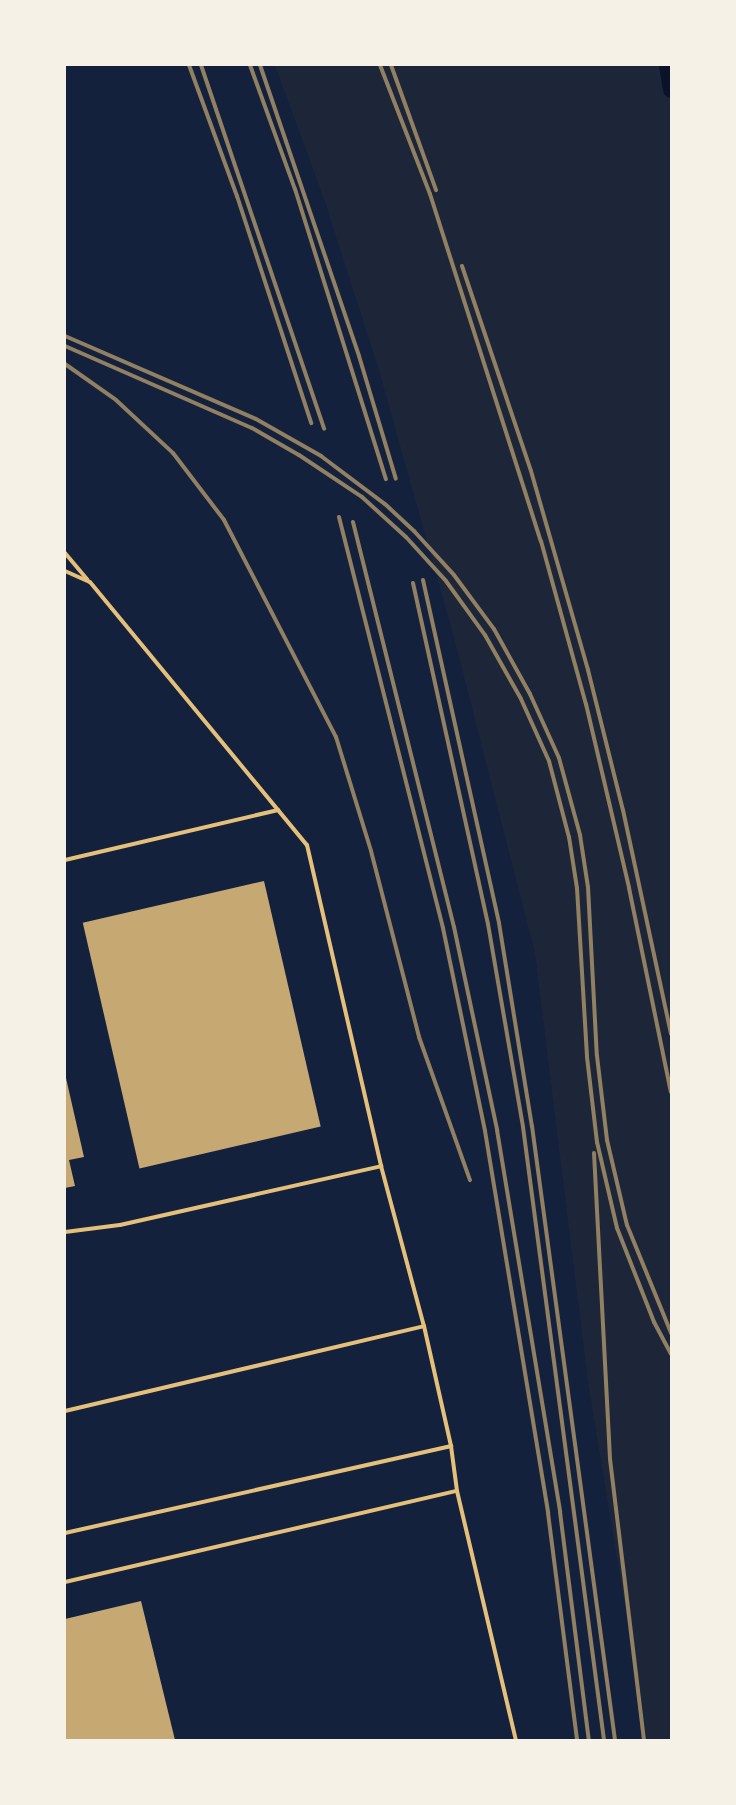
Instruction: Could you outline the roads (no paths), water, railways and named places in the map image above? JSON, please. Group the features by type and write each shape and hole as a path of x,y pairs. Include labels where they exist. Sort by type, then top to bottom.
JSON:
{"lane":[{"path":"65,553 307,845 382,1166 424,1326 451,1446 457,1491 516,1740"},
{"path":"65,571 90,582"},
{"path":"65,860 278,810"},
{"path":"65,1232 120,1225 382,1166"},
{"path":"65,1411 424,1326"},
{"path":"65,1533 451,1446"},
{"path":"65,1582 457,1491"}],"waterway":[{"path":"667,65 671,90"}],"railway":[{"path":"189,65 237,196 311,423"},
{"path":"201,65 324,429"},
{"path":"250,65 295,189 386,479"},
{"path":"260,65 359,356 396,479"},
{"path":"380,65 430,194 541,541 586,704 629,888 671,1092"},
{"path":"391,65 436,190"},
{"path":"462,266 531,471 588,670 623,810 671,1034"},
{"path":"65,336 256,419 321,456 385,504 414,531 454,575 494,629 530,694 559,758 580,835 588,887 597,1056 607,1140 627,1225 671,1333"},
{"path":"65,346 252,428 299,455 362,497 406,537 446,581 485,635 521,699 549,761 569,837 577,888 587,1057 597,1142 617,1228 654,1322 671,1354"},
{"path":"65,364 116,400 173,453 224,520 336,737 371,851 419,1037 470,1180"},
{"path":"339,517 443,928 485,1131 548,1513 577,1740"},
{"path":"353,522 454,927 497,1130 560,1512 589,1740"},
{"path":"423,580 499,923 532,1126 615,1740"},
{"path":"413,583 488,924 523,1127 604,1740"},
{"path":"594,1153 610,1459 644,1740"}]}
